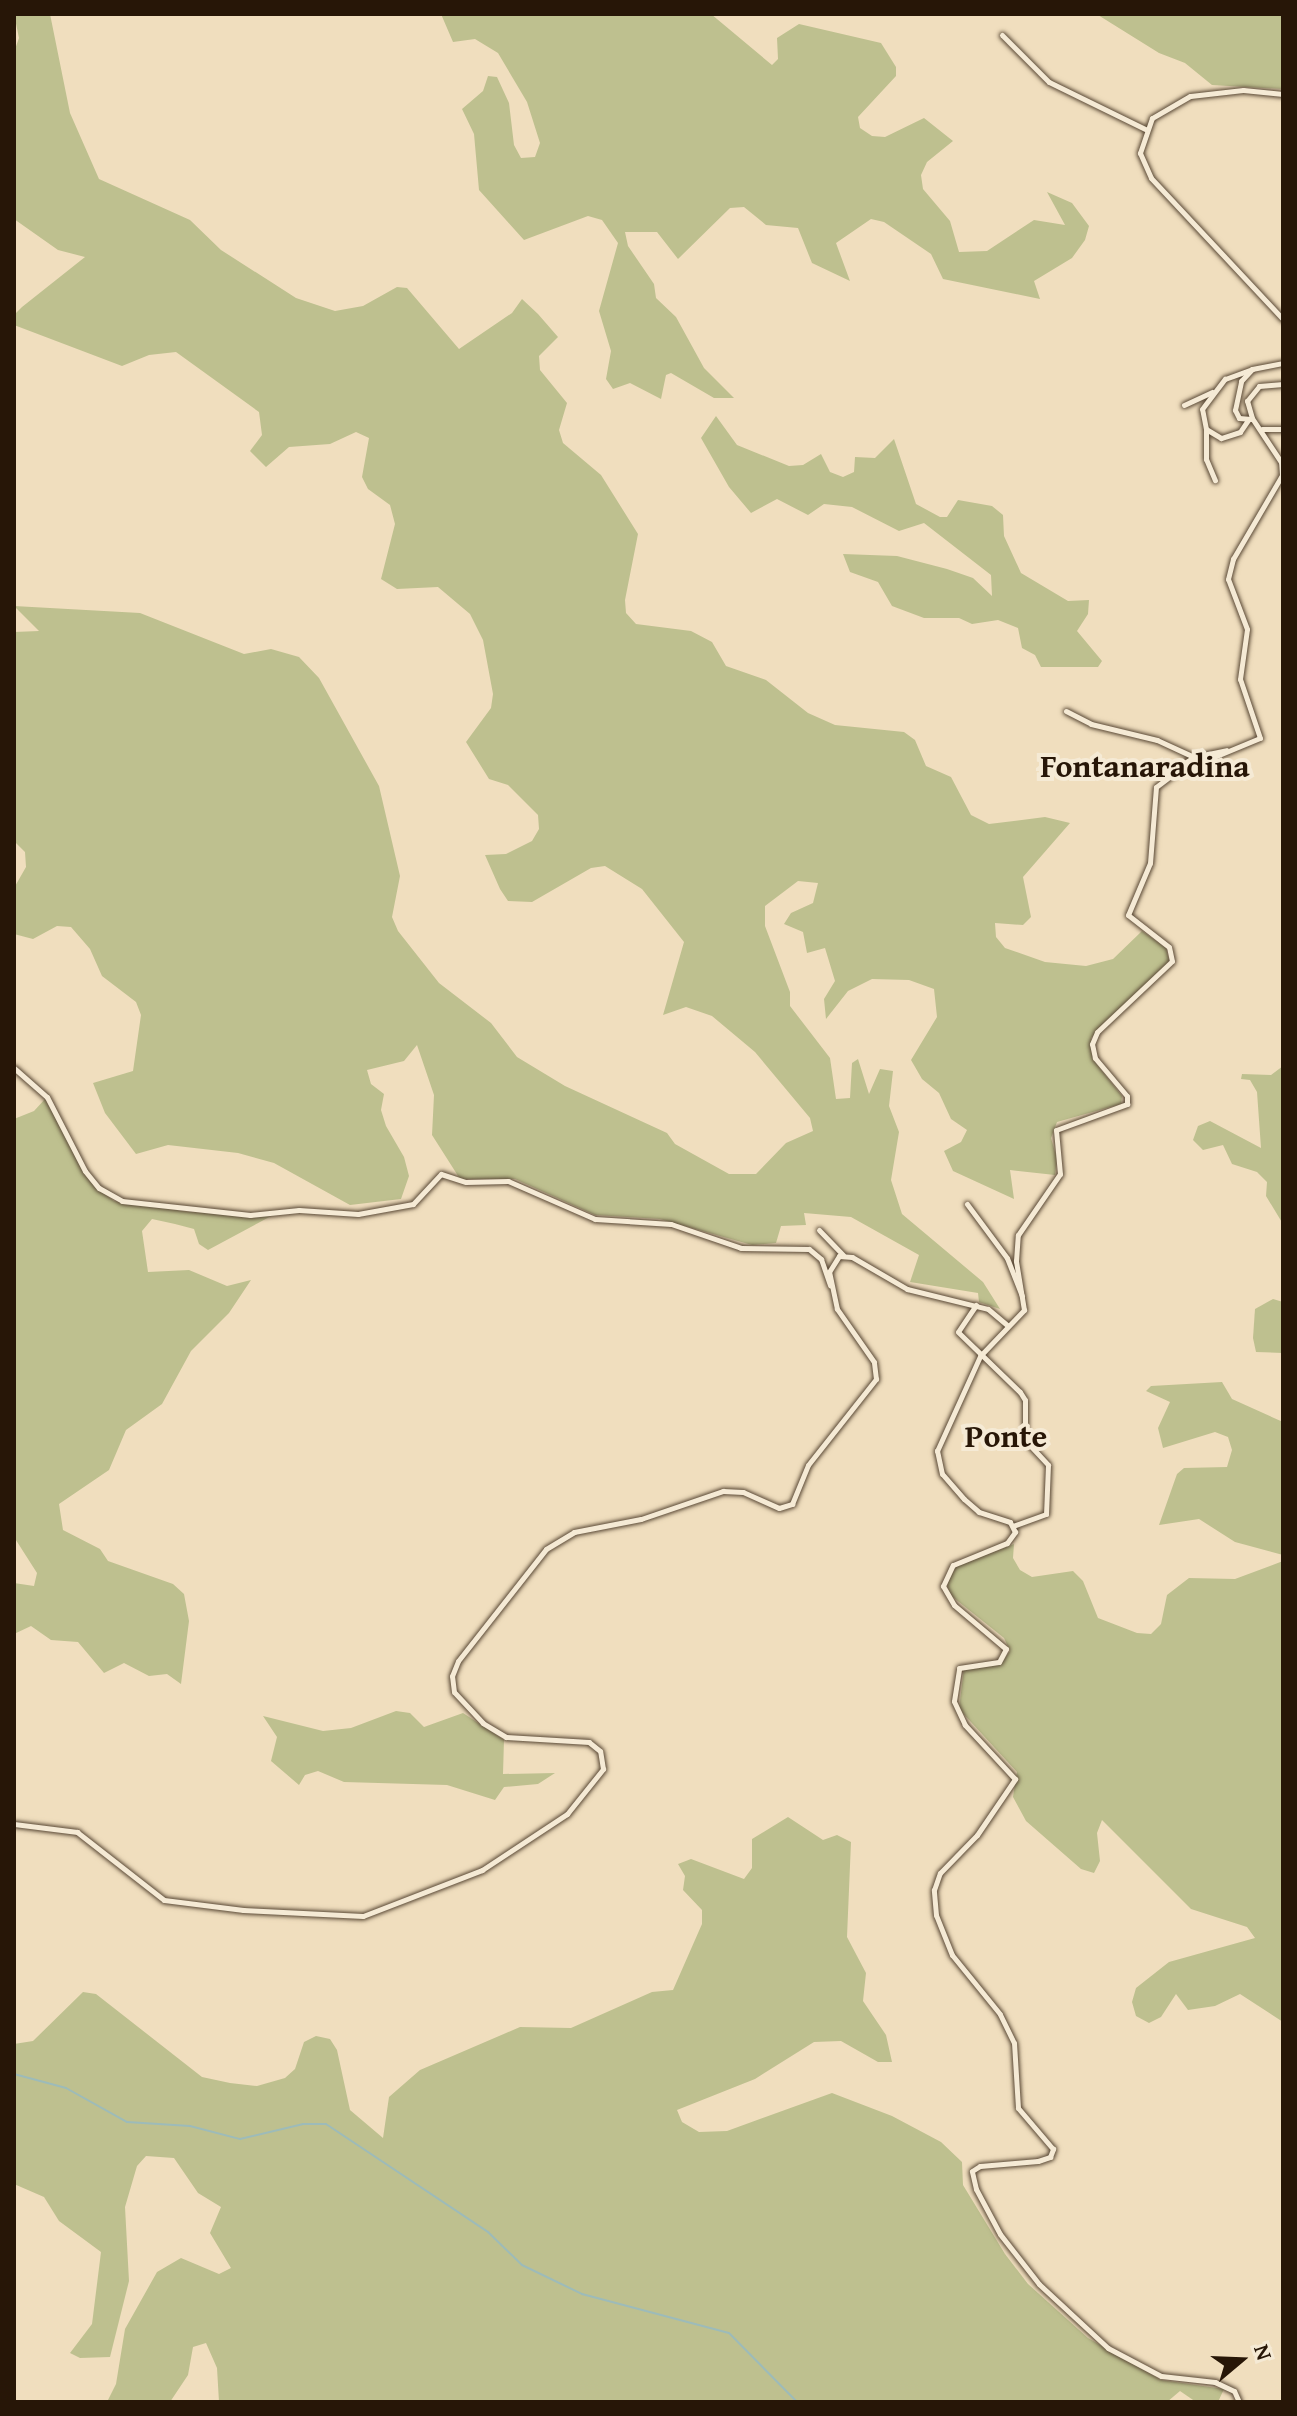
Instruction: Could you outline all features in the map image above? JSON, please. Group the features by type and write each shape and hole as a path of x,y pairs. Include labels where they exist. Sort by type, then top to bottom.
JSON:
{"street":[{"path":"1002,35 1049,82 1145,129"},
{"path":"1283,94 1243,90 1190,96 1158,113 1145,129 1140,153 1151,178 1283,319"},
{"path":"1215,480 1206,459 1202,409 1231,374 1283,363"},
{"path":"976,1305 958,1332 980,1356 1025,1400 1025,1440 1048,1465 1046,1514 1013,1526 972,1507 944,1478 937,1461 939,1442 980,1356 1024,1310 1025,1299 1016,1261 1018,1235 1060,1174 1056,1130 1087,1115 1121,1109 1128,1102 1094,1055 1093,1037 1172,961 1169,947 1128,915 1150,863 1152,802 1164,779 1194,757 1255,744 1261,729 1240,679 1247,629 1228,579 1233,559 1282,475 1281,462 1262,429 1235,410 1241,381 1252,369"},
{"path":"1206,429 1227,437 1246,428 1250,419 1247,401 1253,391 1283,384"},
{"path":"1184,405 1213,392"},
{"path":"1262,429 1283,429"},
{"path":"1066,711 1194,757"},
{"path":"1164,779 1235,749"},
{"path":"14,1068 47,1097 85,1171 99,1188 122,1201 250,1215 299,1210 358,1214 413,1204 441,1174 466,1182 508,1181 595,1219 671,1224 741,1248 809,1249 821,1259 845,1324 874,1362 877,1375 864,1400 808,1465 792,1504 779,1508 732,1490 559,1538 455,1668 457,1697 493,1731 525,1741 583,1740 602,1756 601,1775 589,1792 532,1840 482,1870 393,1907 363,1916 321,1916 164,1900 77,1832 14,1824"},
{"path":"967,1204 1007,1258 1025,1299"},
{"path":"819,1230 843,1255 907,1289 976,1305 1009,1326"},
{"path":"831,1285 831,1265 843,1255"},
{"path":"1013,1526 1011,1541 959,1561 944,1576 945,1592 954,1605 1006,1649 999,1662 959,1668 954,1701 965,1725 1015,1779 977,1835 940,1873 934,1890 936,1915 952,1955 1000,2014 1014,2043 1018,2108 1053,2149 1050,2157 1038,2161 980,2166 972,2171 976,2189 1000,2234 1039,2284 1108,2348 1161,2376 1215,2382 1234,2391 1239,2402"}],"green space":[{"path":"14,14 50,14 70,113 99,179 190,220 221,250 296,298 335,311 363,306 397,287 407,288 459,349 512,313 522,299 538,314 558,337 539,356 540,370 567,403 559,430 563,443 601,475 638,534 625,600 626,613 636,624 691,631 712,642 726,666 766,680 808,713 835,725 904,732 915,740 926,766 951,777 971,815 989,824 1045,817 1070,823 1023,877 1031,917 1023,925 995,923 996,937 1005,948 1045,962 1086,966 1113,959 1142,931 1166,948 1169,960 1164,968 1091,1038 1094,1061 1122,1096 1121,1104 1057,1122 1051,1138 1057,1159 1055,1175 1010,1170 1014,1199 953,1171 944,1151 961,1142 967,1130 951,1119 939,1093 922,1079 911,1060 937,1017 934,989 909,980 872,979 848,991 826,1019 824,999 835,981 825,948 807,953 803,932 784,924 791,913 813,903 818,883 798,881 765,906 765,926 790,992 790,1006 830,1058 836,1099 850,1098 852,1063 858,1059 869,1094 880,1069 893,1071 889,1106 899,1132 891,1180 902,1214 983,1282 1000,1309 979,1302 978,1293 910,1282 919,1255 851,1217 804,1213 806,1225 781,1226 776,1243 752,1245 660,1219 595,1215 515,1179 460,1179 432,1135 434,1095 417,1045 404,1061 367,1070 371,1084 384,1094 381,1110 386,1126 404,1157 409,1176 401,1199 350,1205 274,1163 238,1153 168,1145 136,1154 105,1113 93,1083 133,1071 141,1015 136,1002 102,976 90,949 71,927 57,926 33,939 14,934 14,888 26,867 25,852 14,841 14,632 39,631 14,606 140,613 244,654 271,649 299,657 319,678 379,786 400,876 392,917 398,931 439,983 491,1023 517,1057 565,1086 667,1133 675,1144 729,1174 756,1174 786,1143 813,1131 810,1118 755,1052 712,1016 686,1007 663,1015 684,942 642,889 605,866 591,868 532,902 508,901 500,889 485,855 506,854 532,841 539,829 538,815 508,785 489,779 466,742 491,708 493,694 483,640 470,614 438,587 397,589 381,579 395,524 390,505 368,489 362,477 369,438 356,432 330,444 289,447 266,467 250,451 262,435 259,412 176,352 149,355 122,366 14,325 14,315 22,307 85,257 58,250 14,219 14,52 19,38"},
{"path":"441,14 711,14 772,65 778,59 777,38 799,24 881,43 896,67 896,76 858,117 860,128 872,136 885,137 924,118 953,141 927,162 921,175 923,189 950,221 959,252 987,251 1034,220 1065,225 1047,192 1072,203 1089,226 1085,240 1072,258 1034,281 1040,299 943,279 931,254 884,222 871,219 836,243 850,281 812,263 798,228 766,225 744,207 730,208 678,259 657,232 625,232 628,246 654,284 656,298 676,317 704,368 734,398 714,398 671,373 666,375 661,399 630,383 613,389 606,379 611,351 599,311 618,243 602,220 588,216 524,240 479,190 474,134 462,109 483,91 488,76 497,77 509,103 514,145 521,158 535,157 540,143 527,102 498,53 475,39 453,42"},
{"path":"1080,14 1283,14 1283,89 1212,85 1185,63 1159,53 1098,15"},
{"path":"716,416 737,445 789,466 803,465 821,454 830,472 843,477 854,472 855,457 875,458 894,439 916,504 940,517 947,517 958,500 992,506 1003,515 1004,536 1021,573 1068,601 1089,600 1088,614 1077,631 1102,661 1098,667 1041,667 1035,655 1022,648 1018,628 998,620 972,624 959,618 924,618 892,606 878,582 850,572 843,554 897,556 947,569 973,578 992,596 991,575 924,523 899,531 852,507 824,504 808,515 777,499 751,513 729,487 701,438"},
{"path":"1283,1066 1283,1224 1266,1196 1267,1182 1257,1172 1232,1164 1223,1145 1203,1150 1193,1140 1198,1126 1210,1121 1261,1148 1257,1092 1250,1080 1241,1079 1242,1074 1271,1075"},
{"path":"45,1099 94,1186 114,1201 189,1212 273,1215 208,1250 199,1244 194,1229 152,1219 142,1231 148,1272 189,1270 227,1286 251,1280 229,1313 191,1351 162,1404 126,1430 109,1470 59,1504 63,1530 100,1549 108,1561 173,1584 184,1594 189,1621 181,1684 167,1674 149,1676 124,1663 104,1673 78,1642 51,1640 31,1626 14,1634 14,1583 34,1586 37,1573 14,1537 14,1119 34,1111"},
{"path":"1273,1299 1283,1302 1283,1353 1256,1352 1253,1338 1255,1309"},
{"path":"1222,1382 1232,1399 1283,1422 1283,1555 1235,1542 1199,1519 1159,1525 1177,1474 1184,1468 1227,1467 1232,1450 1228,1437 1215,1432 1163,1448 1158,1428 1170,1402 1146,1391 1151,1386"},
{"path":"1014,1544 1013,1558 1020,1570 1032,1577 1073,1571 1083,1581 1098,1618 1137,1633 1151,1634 1161,1624 1167,1595 1189,1578 1235,1579 1283,1561 1283,2022 1240,1994 1215,2006 1188,2010 1176,1994 1161,2017 1149,2023 1136,2016 1132,2002 1136,1988 1169,1962 1255,1938 1247,1927 1191,1909 1102,1820 1097,1833 1100,1861 1094,1873 1081,1869 1026,1821 1013,1797 1017,1772 959,1709 964,1668 1001,1664 1010,1651 1004,1638 949,1594 947,1578 957,1566"},
{"path":"396,1711 410,1713 424,1727 463,1713 504,1740 503,1774 555,1773 538,1784 504,1787 495,1800 447,1785 344,1782 318,1771 305,1775 299,1785 271,1761 277,1737 263,1716 323,1731 351,1728"},
{"path":"788,1817 823,1840 837,1835 851,1842 847,1937 866,1973 863,2001 886,2035 892,2062 878,2062 841,2041 814,2042 755,2079 677,2110 682,2122 699,2132 727,2131 832,2093 892,2116 941,2142 962,2162 963,2185 1005,2254 1028,2284 1088,2338 1161,2380 1224,2389 1218,2402 1196,2402 1180,2391 1167,2402 219,2402 217,2368 206,2343 193,2347 188,2375 170,2402 107,2402 116,2384 125,2329 157,2272 181,2258 219,2274 231,2268 210,2233 221,2207 198,2193 174,2158 146,2156 137,2166 125,2207 129,2281 110,2357 80,2358 70,2353 92,2324 101,2252 59,2221 44,2197 14,2184 14,2044 33,2041 83,1992 96,1994 202,2077 230,2083 257,2086 285,2078 295,2069 304,2042 316,2036 330,2039 337,2050 350,2110 383,2138 389,2097 420,2070 520,2027 571,2028 652,1992 673,1990 702,1924 702,1910 683,1890 685,1876 678,1864 691,1859 744,1879 752,1868 752,1839"}],"waterway":[{"path":"14,2074 66,2088 127,2122 190,2126 240,2139 303,2124 326,2124 488,2232 522,2265 582,2294 729,2333 797,2402"}],"district":[{"name":"Fontanaradina","path":"1145,766"},
{"name":"Ponte","path":"1006,1436"}]}
